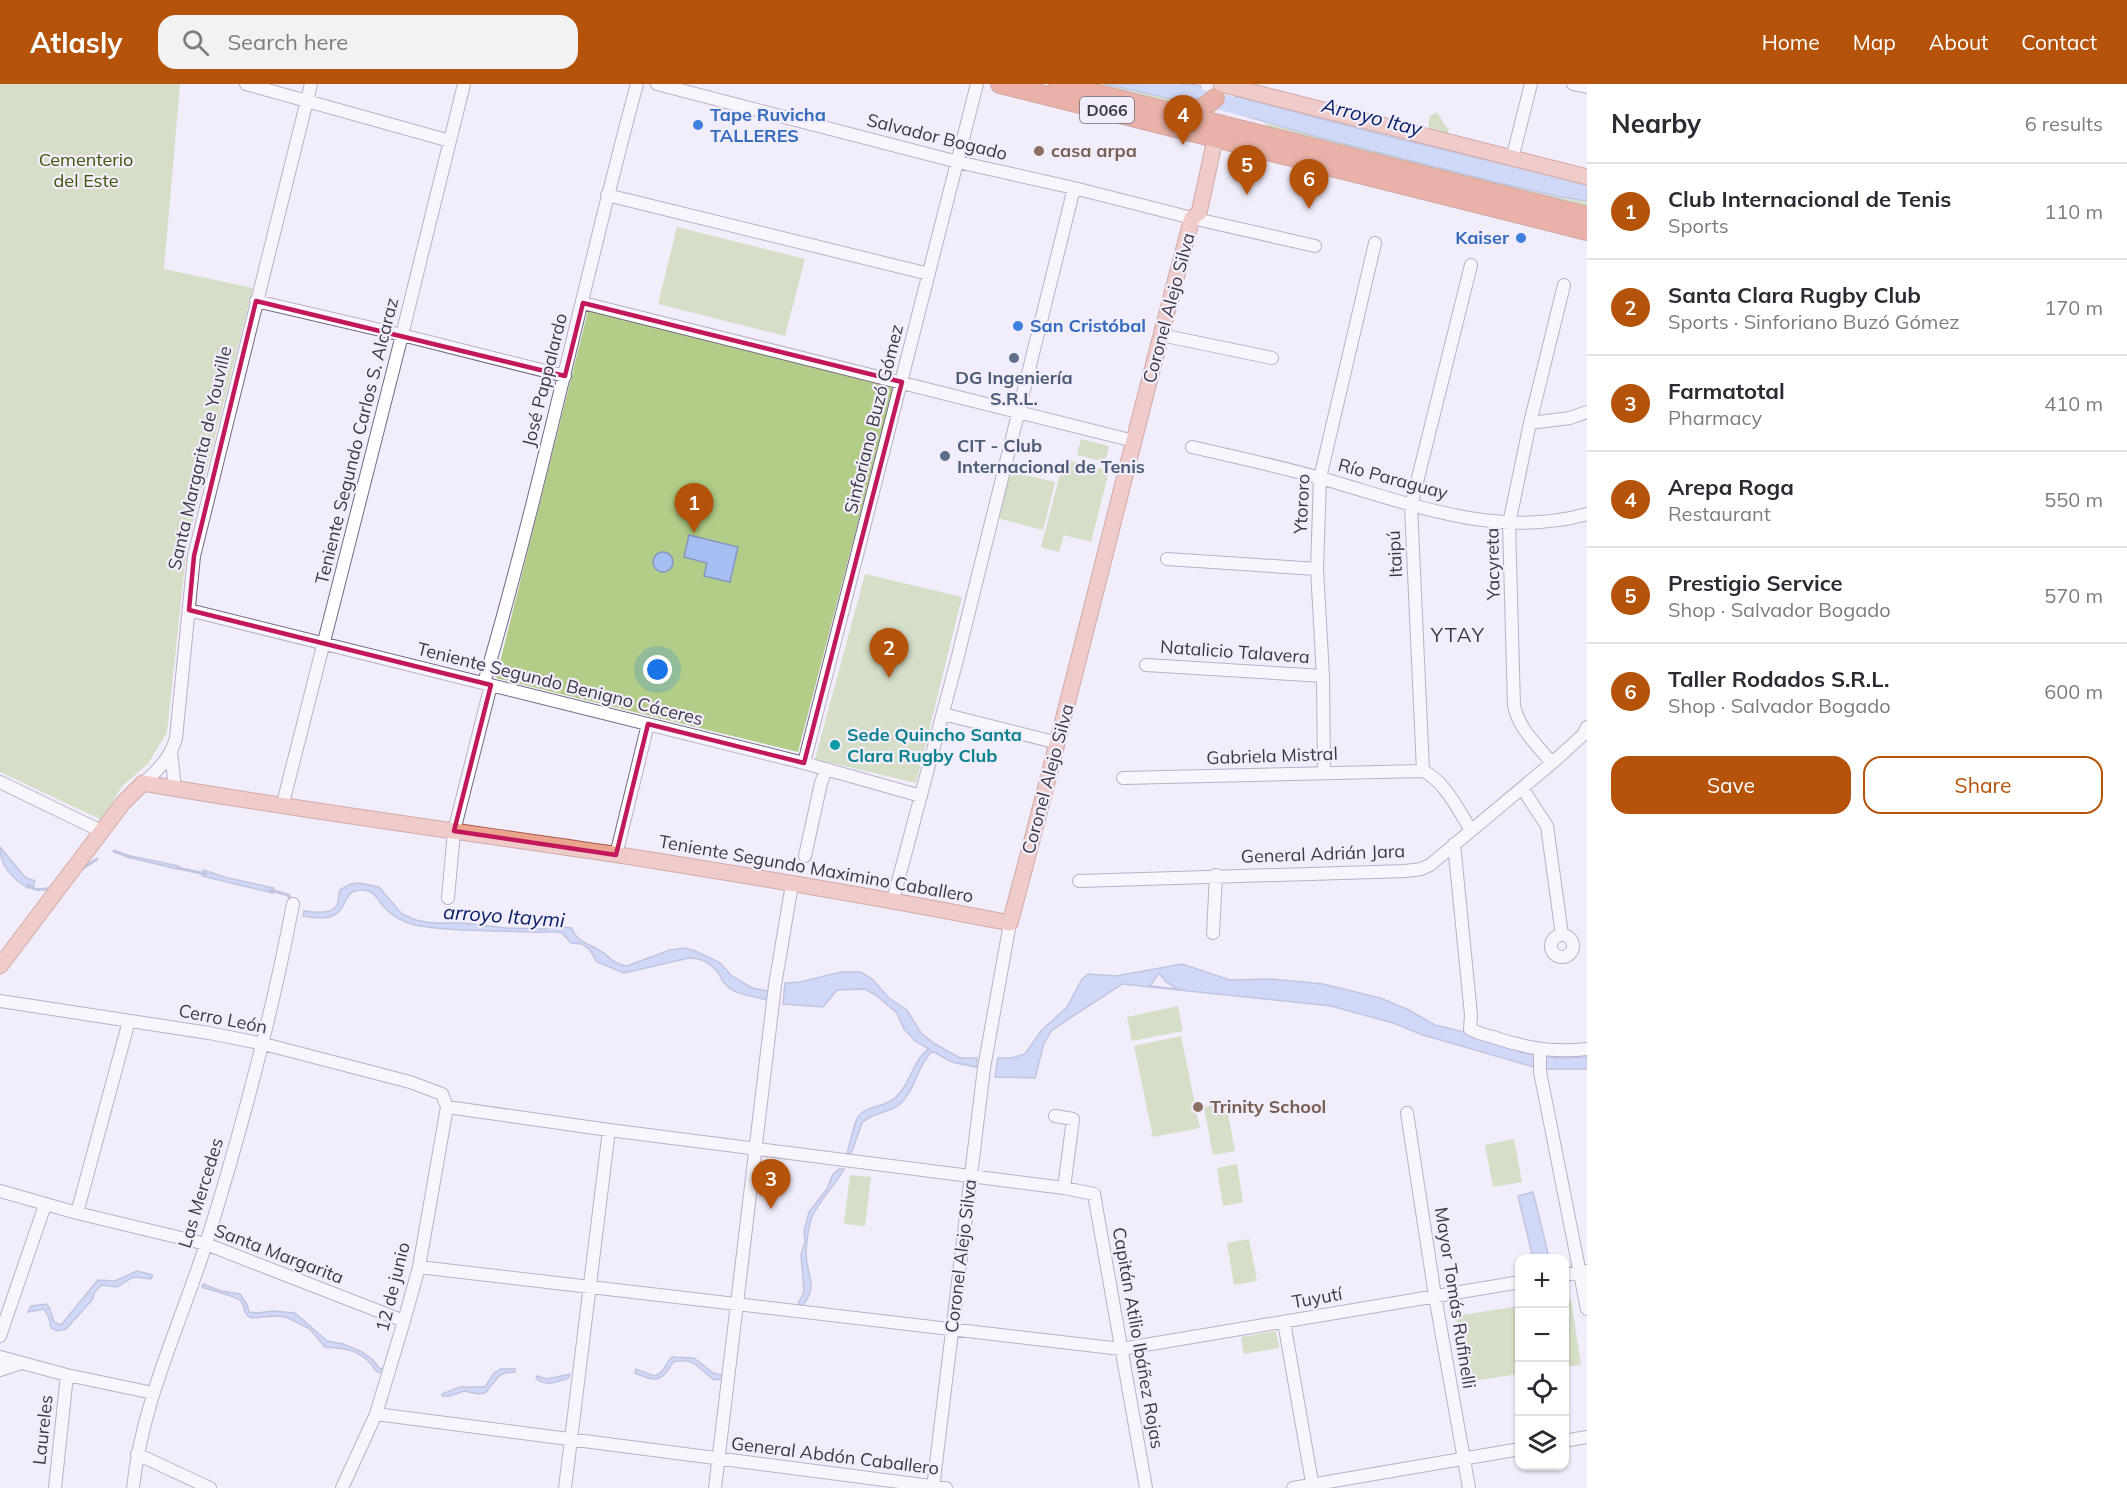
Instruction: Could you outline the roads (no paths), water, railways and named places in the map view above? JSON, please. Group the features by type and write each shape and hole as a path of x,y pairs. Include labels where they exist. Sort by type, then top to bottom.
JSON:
{"highway":[{"name":"D066","path":"1000,84 1213,104 1587,216"},
{"name":"D066","path":"1058,84 1133,103 1213,104 1587,231"}],"main road":[{"path":"1213,104 1512,159 1587,177"},
{"name":"Coronel Alejo Silva","path":"1010,923 1192,218 1199,213 1214,144 1213,104"},
{"name":"Teniente Segundo Maximino Caballero","path":"143,783 282,807 616,855 892,900 1010,923"},
{"name":"Santa Margarita de Youville","path":"0,966 101,831 123,803 143,783"}],"street":[{"path":"246,84 450,141"},
{"name":"Santa Margarita de Youville","path":"143,783 160,768 171,752 176,738 194,556 311,84"},
{"name":"Teniente Segundo Carlos S. Alcaraz","path":"282,807 464,84"},
{"name":"José Pappalardo","path":"448,898 454,831 503,619 583,303 607,195 637,84"},
{"name":"Salvador Bogado","path":"657,84 958,162 1315,246"},
{"name":"Sinforiano Buzó Gómez","path":"804,763 977,84"},
{"path":"1512,159 1531,84"},
{"path":"1573,84 1587,87"},
{"path":"892,900 943,714 1074,188"},
{"path":"607,195 929,274"},
{"name":"Ytororo","path":"1324,773 1323,676 1317,569 1320,478 1375,243"},
{"name":"Itaipú","path":"1423,771 1411,506 1471,265"},
{"name":"Yacyreta","path":"1552,763 1524,730 1517,718 1514,706 1509,524 1530,423 1564,285"},
{"path":"256,301 565,376"},
{"path":"583,303 1134,441"},
{"path":"1161,335 1272,357"},
{"path":"1530,423 1570,418 1587,412"},
{"name":"Río Paraguay","path":"1192,447 1320,478 1411,506 1509,524 1574,518 1587,514"},
{"path":"1574,518 1587,522"},
{"path":"1167,559 1317,569"},
{"name":"Teniente Segundo Benigno Cáceres","path":"189,610 804,763 921,796"},
{"name":"Natalicio Talavera","path":"1146,665 1323,676"},
{"path":"943,714 1058,743"},
{"path":"616,855 648,724"},
{"name":"General Adrián Jara","path":"1079,880 1408,871 1430,865 1586,732"},
{"path":"171,752 175,788"},
{"path":"805,856 826,769"},
{"path":"1423,771 1440,785 1471,830"},
{"name":"Gabriela Mistral","path":"1123,778 1423,771"},
{"path":"0,782 101,831"},
{"path":"1522,788 1547,826 1562,935"},
{"path":"1454,844 1471,1030 1540,1051 1562,1052 1587,1049"},
{"path":"1213,933 1216,875"},
{"path":"715,1488 775,985 792,884"},
{"name":"Las Mercedes","path":"134,1488 137,1454 153,1394 206,1245 264,1044 293,904"},
{"name":"Coronel Alejo Silva","path":"938,1488 953,1329 985,1062 1010,923"},
{"name":"Cerro León","path":"0,1001 209,1033 264,1044 410,1082 442,1094 447,1107"},
{"path":"77,1213 129,1021"},
{"path":"1540,1051 1540,1072 1583,1272 1587,1309"},
{"path":"447,1107 1064,1188 1073,1119 1055,1116"},
{"name":"12 de junio","path":"342,1488 376,1414 419,1267 447,1107"},
{"name":"Mayor Tomás Rufinelli","path":"1407,1113 1469,1488"},
{"path":"565,1488 609,1130"},
{"name":"Capitán Atilio Ibáñez Rojas","path":"1064,1188 1094,1194 1146,1488"},
{"name":"Santa Margarita","path":"0,1191 45,1205 206,1245 404,1321"},
{"path":"0,1336 45,1205"},
{"name":"Tuyutí","path":"419,1267 1121,1349 1515,1283"},
{"path":"1284,1322 1313,1486"},
{"path":"0,1357 153,1394"},
{"path":"0,1370 22,1363"},
{"name":"Laureles","path":"55,1488 67,1375"},
{"name":"General Abdón Caballero","path":"376,1414 938,1488"},
{"path":"1569,1440 1587,1437"},
{"path":"1293,1488 1515,1450"},
{"path":"137,1454 210,1488"}],"water":[{"path":"1104,84 1192,84 1201,86 1196,104"},
{"path":"1235,96 1387,136 1587,184 1587,201 1499,183 1325,139 1231,112"},
{"path":"689,535 738,547 730,582 704,576 707,563 684,557"},
{"path":"663,552 670,555 673,562 670,569 663,572 656,569 653,562 656,555"},
{"path":"0,847 25,877 35,881 33,887 28,888 8,871 2,860"},
{"path":"126,855 179,866 178,869 126,857"},
{"path":"203,870 274,888 273,893 202,876"},
{"path":"359,883 379,887 402,914 416,920 506,928 545,929 552,926 572,928 582,941 622,965 627,966 670,950 684,948 693,950 719,962 732,976 752,988 768,991 767,1000 730,988 712,966 698,959 689,958 624,973 597,962 590,950 582,944 571,943 562,933 458,930 415,925 394,916 373,894 364,890 352,893 338,913 329,917 303,916 304,911 322,912 335,908 340,890 350,884"},
{"path":"1182,964 1230,980 1271,979 1323,984 1380,998 1407,1009 1435,1025 1489,1038 1521,1052 1537,1055 1537,1068 1331,1006 1122,984 1052,1030 1044,1043 1035,1078 995,1077 998,1058 1011,1058 1025,1054 1041,1031 1067,1007 1082,979 1088,974 1116,976","holes":["1159,973 1166,982 1178,989 1150,986"]},
{"path":"841,972 861,972 872,979 889,998 907,1010 921,1033 935,1044 960,1058 977,1058 976,1067 952,1062 932,1051 922,1064 909,1092 900,1104 862,1123 851,1154 847,1153 858,1117 861,1113 895,1098 905,1086 919,1059 929,1049 915,1041 904,1029 897,1013 865,989 837,990 823,1007 783,1004 785,983 800,982"},
{"path":"1543,1056 1587,1057 1587,1069 1543,1069"},
{"path":"839,1169 844,1169 816,1209 810,1223 806,1259 811,1280 810,1293 801,1307 797,1306 804,1292 801,1254 809,1212 827,1189 833,1174"},
{"path":"1533,1192 1548,1254 1532,1254 1518,1196"},
{"path":"137,1271 153,1275 151,1279 133,1277 117,1287 101,1285 94,1293 93,1299 66,1329 58,1331 51,1328 44,1309 28,1312 31,1306 46,1304 54,1322 61,1325 98,1280 115,1281"},
{"path":"203,1284 221,1291 240,1294 249,1312 295,1313 327,1341 343,1344 362,1352 379,1368 386,1371 385,1375 376,1371 366,1359 354,1352 325,1347 310,1329 286,1317 251,1318 246,1314 241,1301 202,1287"},
{"path":"672,1357 694,1358 713,1373 722,1375 721,1379 714,1380 696,1365 687,1361 673,1362 665,1374 657,1379 635,1373 636,1369 654,1376 663,1370"},
{"path":"501,1369 515,1369 515,1372 499,1376 485,1393 464,1391 442,1396 460,1387 485,1387 494,1373"},
{"path":"570,1374 569,1378 552,1383 544,1383 536,1378 537,1376 547,1379"}],"waterway":[{"name":"Arroyo Itay","path":"1146,84 1253,110"},
{"name":"arroyo Itaymi","path":"114,851 130,857"},
{"name":"arroyo Itaymi","path":"83,868 97,859"},
{"name":"arroyo Itaymi","path":"177,868 206,874"},
{"name":"arroyo Itaymi","path":"28,885 37,889 53,888"},
{"name":"arroyo Itaymi","path":"270,890 288,895 293,901"}],"place":[{"name":"Tape Ruvicha TALLERES","path":"698,125"},
{"name":"Arepa Roga","path":"1183,145"},
{"name":"casa arpa","path":"1039,151"},
{"name":"Prestigio Service","path":"1247,195"},
{"name":"Taller Rodados S.R.L.","path":"1309,209"},
{"name":"Kaiser","path":"1521,238"},
{"name":"San Cristóbal","path":"1018,326"},
{"name":"DG Ingeniería S.R.L.","path":"1014,358"},
{"name":"CIT - Club Internacional de Tenis","path":"945,456"},
{"name":"Club Internacional de Tenis","path":"694,533"},
{"name":"Santa Clara Rugby Club","path":"889,678"},
{"name":"Sede Quincho Santa Clara Rugby Club","path":"835,745"},
{"name":"Trinity School","path":"1198,1107"},
{"name":"Farmatotal","path":"771,1209"}],"district":[{"name":"YTAY","path":"1458,635"}],"park label":[{"name":"Cementerio del Este","path":"86,170"}]}
